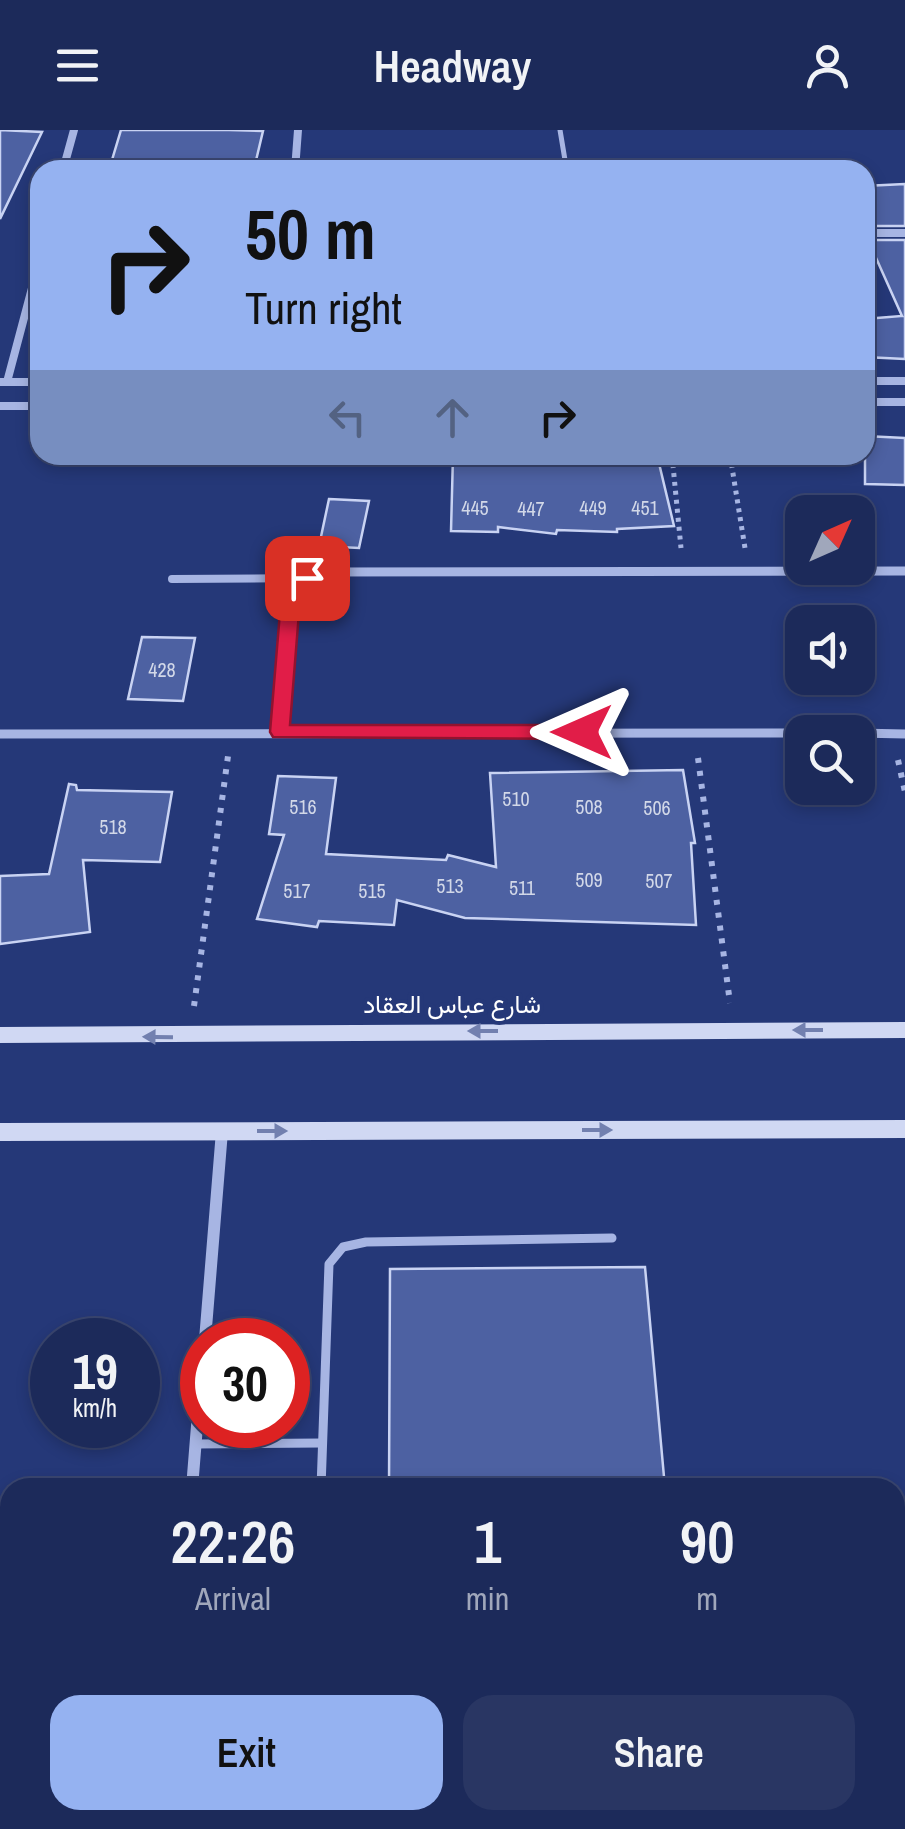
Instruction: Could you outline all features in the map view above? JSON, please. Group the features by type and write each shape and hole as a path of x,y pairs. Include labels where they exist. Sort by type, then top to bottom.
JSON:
{"street":[{"path":"66,160 74,130"},
{"path":"296,160 298,130"},
{"path":"875,233 905,234"},
{"path":"30,292 4,382 30,382"},
{"path":"875,382 905,381"},
{"path":"875,402 905,402"},
{"path":"0,419 2,406 30,406"},
{"path":"280,732 290,600 298,584 307,578 334,571 905,571"},
{"path":"0,734 785,733"},
{"path":"875,734 905,734"},
{"name":"شارع عباس العقاد","path":"0,1035 190,1037 343,1032 905,1030"},
{"path":"0,1132 905,1128"},
{"path":"206,1318 222,1131"},
{"path":"193,1478 196,1448"}],"lane":[{"path":"560,130 565,160"},
{"path":"172,579 307,578"},
{"path":"321,1478 328,1264 345,1245 612,1238"},
{"path":"310,1443 322,1443"}],"path":[{"path":"673,465 683,571"},
{"path":"732,465 748,571"},
{"path":"190,1037 231,732"},
{"path":"695,732 733,1029"}],"building":[{"path":"0,130 42,132 0,219"},
{"path":"121,130 263,131 256,160 112,160"},
{"path":"905,184 905,226 875,226 875,186"},
{"path":"875,240 905,240 905,359 875,358 875,318 902,316 875,256"},
{"path":"875,436 905,438 905,485 865,484 865,465 875,465"},
{"path":"453,465 659,465 674,526 617,532 557,530 556,534 498,527 498,532 451,531"},
{"path":"329,499 369,501 359,548 319,546"},
{"path":"142,637 195,638 183,701 128,699"},
{"path":"683,770 695,843 691,843 696,925 465,918 397,900 394,925 319,921 317,927 257,919 284,835 269,834 278,776 336,778 326,854 446,860 448,855 496,867 490,773"},
{"path":"69,784 76,785 77,790 172,792 160,862 83,860 90,932 0,944 0,876 49,874"},
{"path":"645,1267 664,1478 389,1478 390,1269"}],"route":[{"path":"307,578 298,584 290,600 280,732 582,732"}]}
